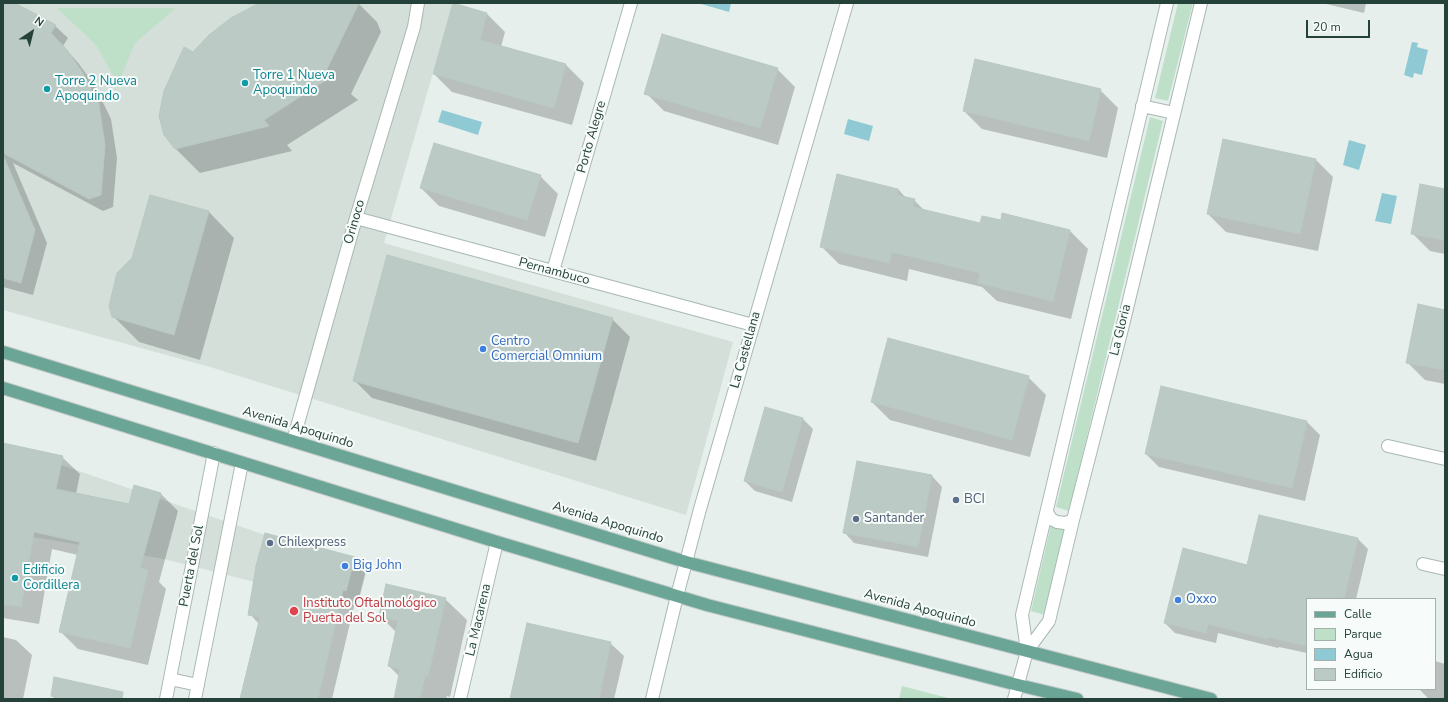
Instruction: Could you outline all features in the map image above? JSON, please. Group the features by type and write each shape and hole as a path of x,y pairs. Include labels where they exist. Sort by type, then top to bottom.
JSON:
{"main road":[{"name":"Avenida Apoquindo","path":"3,352 686,562 1211,699"},
{"path":"3,388 497,542 707,605 1077,699"}],"street":[{"name":"Orinoco","path":"293,441 356,218 414,27 418,3"},
{"name":"Porto Alegre","path":"553,271 631,3"},
{"name":"La Castellana","path":"652,699 686,562 753,325 847,3"},
{"name":"La Gloria","path":"1027,651 1022,615 1167,3"},
{"name":"La Gloria","path":"1014,699 1027,651 1049,621 1201,3"},
{"path":"1142,106 1174,113"},
{"name":"Pernambuco","path":"356,218 753,325"},
{"path":"1388,446 1445,459"},
{"name":"Puerta del Sol","path":"166,699 214,453"},
{"path":"195,699 242,463"},
{"path":"1047,512 1051,519 1058,522 1065,523 1073,520"},
{"name":"La Macarena","path":"460,699 497,542"},
{"path":"1423,564 1445,569"},
{"path":"170,679 198,685"}],"shaded area":[{"path":"3,3 453,3 384,243 733,342 686,515 210,367 3,310"},
{"path":"3,445 367,570 357,608 164,559 3,532"}],"green space":[{"path":"1178,3 1193,3 1168,101 1155,98"},
{"path":"57,8 176,8 135,43 118,84 96,45"},
{"path":"1150,117 1163,121 1069,511 1056,507"},
{"path":"1051,525 1066,528 1045,615 1031,611"},
{"path":"902,686 952,699 899,699"}],"water":[{"path":"698,3 731,3 729,12"},
{"path":"1412,42 1418,43 1417,47 1428,50 1422,75 1414,73 1413,78 1404,75"},
{"path":"442,110 482,122 478,135 438,122"},
{"path":"848,119 873,126 869,141 844,134"},
{"path":"1349,140 1366,145 1359,170 1343,165"},
{"path":"1382,193 1397,196 1391,224 1375,221"}],"building":[{"name":"Torre 2 Nueva Apoquindo","path":"3,3 15,3 56,25 51,33 67,50 83,73 99,105 105,145 101,195 89,199 3,153"},
{"name":"Torre 1 Nueva Apoquindo","path":"259,3 359,3 326,71 334,75 264,120 269,126 175,149 164,135 159,116 164,91 184,47 193,52 209,35 231,18"},
{"path":"453,3 487,13 480,40 566,64 554,108 433,74"},
{"path":"662,34 778,68 760,128 644,94"},
{"path":"975,59 1101,89 1089,141 963,111"},
{"path":"1223,139 1316,159 1300,234 1207,214"},
{"path":"434,143 541,175 527,220 420,188"},
{"path":"3,155 35,230 21,283 3,278"},
{"path":"837,174 898,189 897,195 915,199 913,207 980,223 982,216 1001,220 1002,213 1070,230 1053,301 978,283 980,273 892,252 889,263 820,247"},
{"path":"1420,184 1445,189 1445,240 1411,234"},
{"path":"150,195 209,211 174,335 112,317 109,306 117,273 132,258"},
{"name":"Centro Comercial Omnium","path":"387,255 613,318 578,443 353,381"},
{"path":"1418,304 1445,310 1445,370 1406,363"},
{"path":"888,338 1029,376 1012,440 871,402"},
{"path":"1161,386 1307,421 1292,488 1145,454"},
{"path":"765,407 803,418 782,492 744,481"},
{"path":"3,443 63,456 56,489 129,504 134,485 161,493 140,568 148,570 130,648 59,632 80,542 34,532 21,607 3,604"},
{"path":"857,461 932,475 918,547 843,533"},
{"path":"1259,515 1358,538 1344,598 1306,598 1306,646 1269,637 1268,639 1208,624 1206,633 1164,623 1183,548 1247,565"},
{"path":"265,533 355,557 346,591 343,590 318,699 240,699 260,617 248,615 256,566"},
{"path":"386,584 446,598 428,676 425,675 420,699 394,699 400,669 388,666 398,621 379,616"},
{"path":"527,623 611,642 599,699 510,699"},
{"path":"54,677 123,692 122,699 65,699 51,696"}],"place":[{"name":"Torre 1 Nueva Apoquindo","path":"245,83"},
{"name":"Torre 2 Nueva Apoquindo","path":"47,89"},
{"name":"Centro Comercial Omnium","path":"483,349"},
{"name":"BCI","path":"956,500"},
{"name":"Santander","path":"856,519"},
{"name":"Chilexpress","path":"270,543"},
{"name":"Big John","path":"345,566"},
{"name":"Edificio Cordillera","path":"15,578"},
{"name":"Oxxo","path":"1178,600"},
{"name":"Instituto Oftalmológico Puerta del Sol","path":"294,611"}]}
